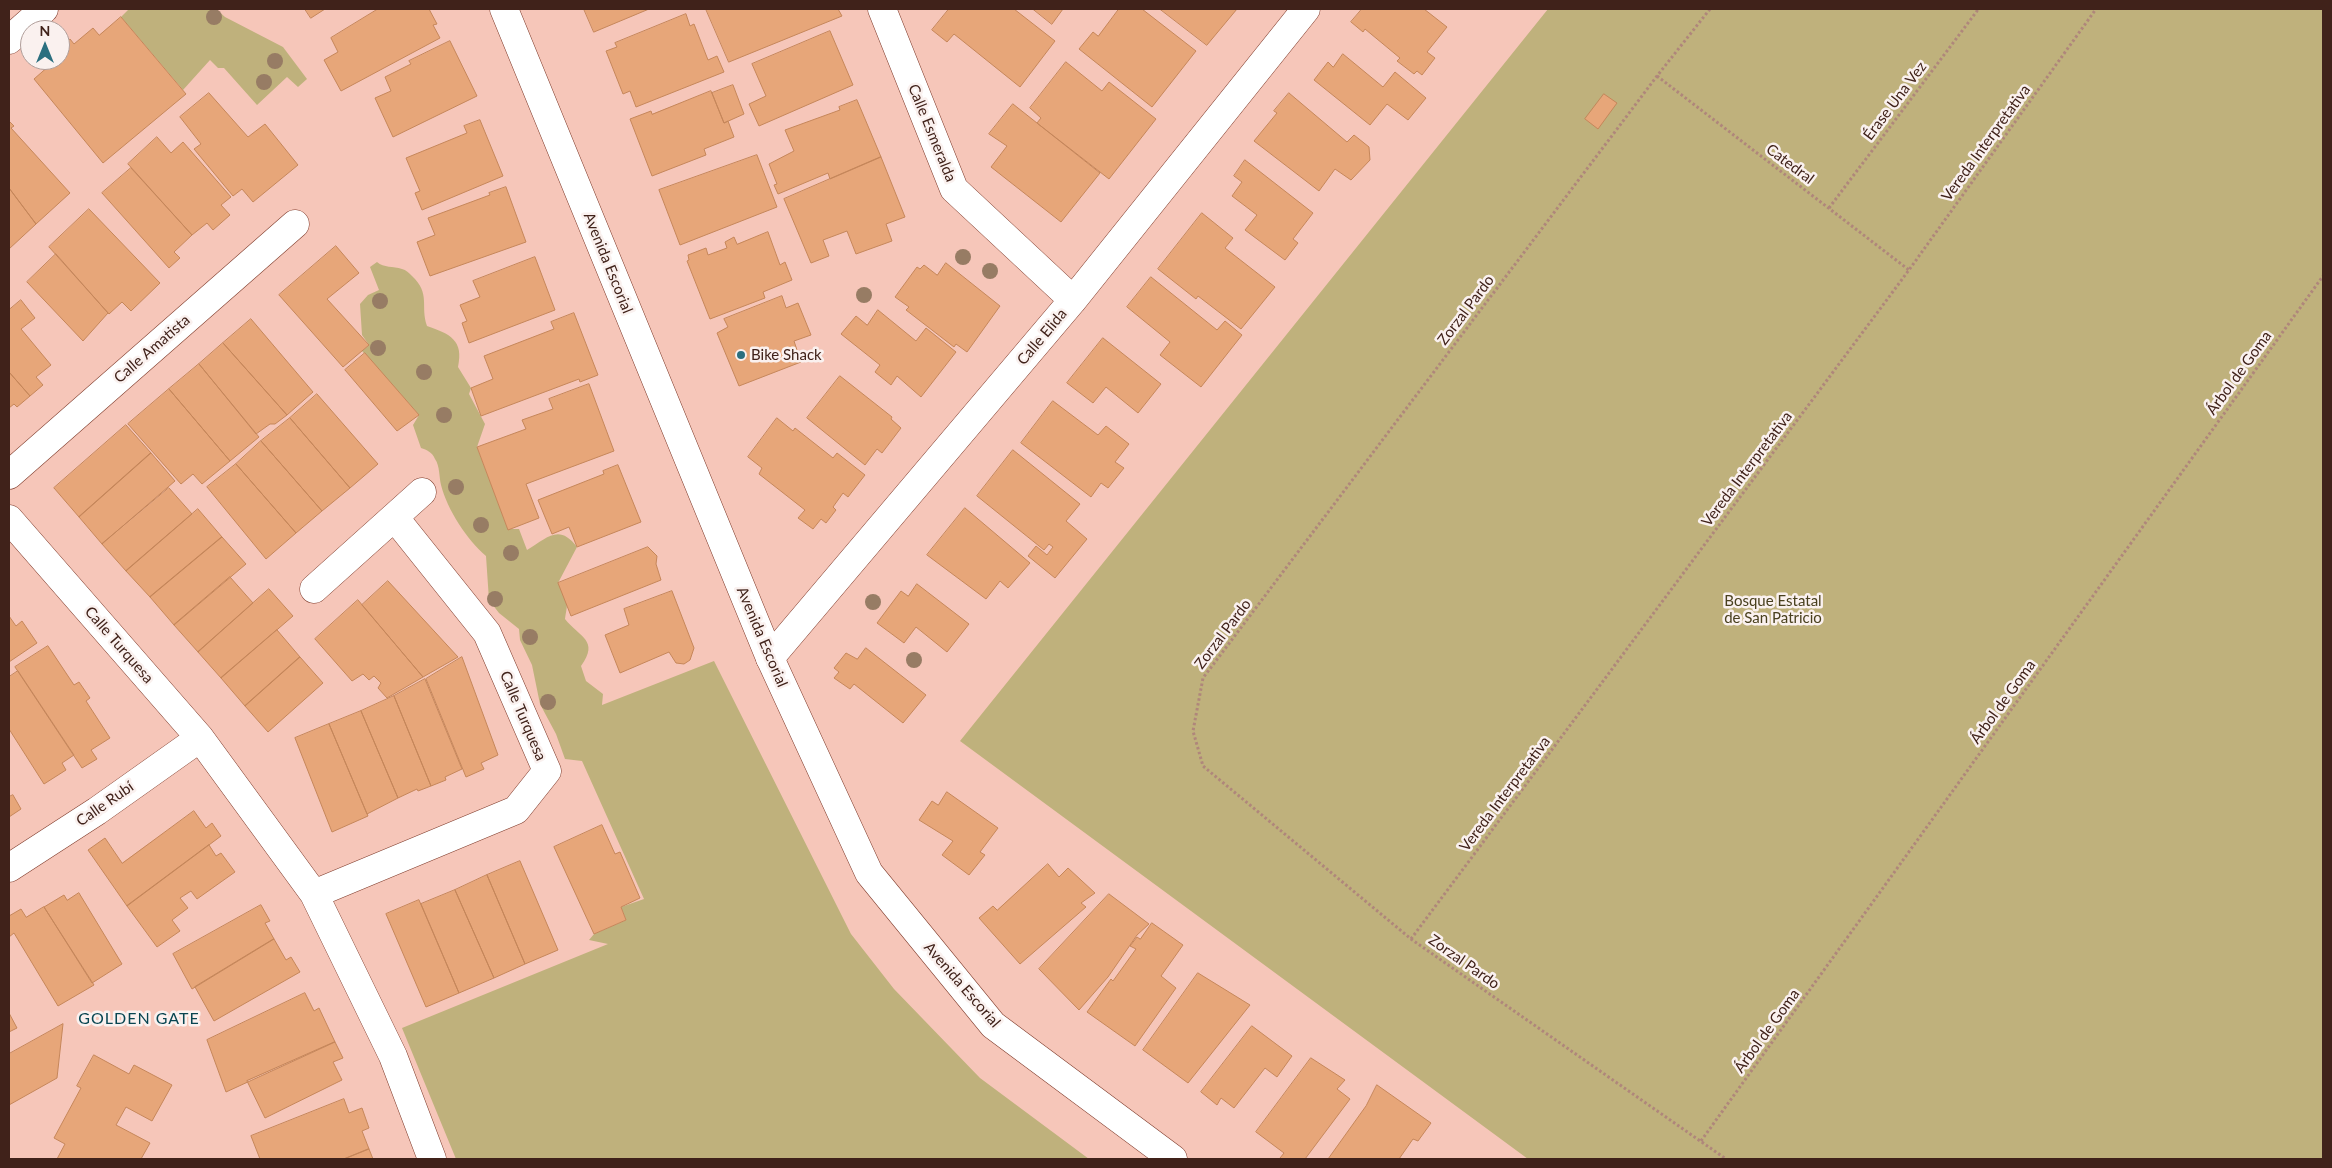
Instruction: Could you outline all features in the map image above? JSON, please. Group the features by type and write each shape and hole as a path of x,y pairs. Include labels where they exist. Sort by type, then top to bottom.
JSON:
{"street":[{"path":"9,40 44,9"},
{"name":"Avenida Escorial","path":"504,9 770,658 869,873 993,1024 1173,1159"},
{"name":"Calle Esmeralda","path":"882,9 954,189 1073,300"},
{"name":"Calle Elida","path":"770,658 1073,300 1306,9"},
{"name":"Calle Amatista","path":"9,475 294,224"},
{"path":"314,589 422,492"},
{"name":"Calle Turquesa","path":"314,894 516,810 547,771 488,633 395,518"},
{"name":"Calle Turquesa","path":"9,519 200,738 314,894 393,1056 432,1159"},
{"name":"Calle Rubí","path":"9,868 97,811 200,738"}],"path":[{"name":"Zorzal Pardo","path":"1710,9 1657,76 1203,678 1193,731 1203,766 1412,939 1726,1159"},
{"name":"Érase Una Vez","path":"1829,208 1977,11 1974,9"},
{"name":"Vereda Interpretativa","path":"1412,939 1909,270 2096,9"},
{"name":"Catedral","path":"1657,76 1909,270"},
{"name":"Árbol de Goma","path":"1701,1141 2323,276"}],"green space":[{"path":"129,9 216,9 225,17 283,47 307,79 298,87 287,77 257,105 224,68 218,68 210,60 183,90 121,17"},
{"name":"Bosque Estatal de San Patricio","path":"1548,9 2323,9 2323,1159 1528,1159 960,741"},
{"path":"377,262 386,266 403,269 418,282 423,294 427,326 448,335 457,344 459,350 458,367 471,388 469,394 485,424 477,447 508,529 519,529 527,550 547,537 559,534 571,540 577,547 558,583 565,590 566,595 565,619 588,644 586,657 581,666 586,681 603,694 602,705 714,661 851,934 894,989 980,1078 1089,1159 456,1159 402,1028 608,944 589,940 594,934 626,920 621,907 644,899 582,761 565,759 556,734 540,704 532,665 520,640 519,629 499,613 489,600 486,556 472,542 459,524 444,494 437,462 431,453 421,448 413,425 419,415 362,351 369,345 362,335 360,304 368,295 379,290 370,267"}],"building":[{"path":"305,9 325,9 311,18"},
{"path":"378,9 429,9 437,24 433,25 440,38 341,91 324,60 338,52 331,38"},
{"path":"584,9 649,9 594,32"},
{"path":"706,9 838,9 842,16 729,62"},
{"path":"949,9 1014,9 1055,41 1020,87 954,34 947,42 932,30"},
{"path":"1033,9 1063,9 1052,24"},
{"path":"1119,9 1142,9 1196,51 1152,107 1079,49 1093,32 1098,36"},
{"path":"1160,9 1237,9 1207,45"},
{"path":"1362,9 1424,9 1447,27 1427,52 1435,58 1422,75 1417,71 1414,74 1397,61 1400,58 1365,29 1363,32 1351,22"},
{"path":"686,14 690,26 694,24 708,60 717,56 724,72 636,107 630,91 623,94 606,51 617,47 615,43"},
{"path":"121,17 186,94 103,163 34,79 44,70 70,70 70,39 74,44 93,28 99,35"},
{"path":"830,31 853,85 759,126 749,104 766,96 752,64"},
{"path":"450,41 477,96 393,137 375,98 391,91 385,77 411,64 409,61"},
{"path":"1343,54 1383,87 1395,72 1426,98 1408,120 1387,104 1370,125 1314,80 1328,62 1333,67"},
{"path":"1066,62 1102,91 1109,82 1156,119 1109,179 1037,123 1041,118 1030,108"},
{"path":"733,85 744,114 724,123 712,93"},
{"path":"711,91 724,123 728,121 734,137 704,149 706,155 652,176 630,119 651,111 652,114"},
{"path":"209,93 248,137 265,124 298,165 253,202 242,189 233,196 194,149 201,144 180,117"},
{"path":"1289,93 1347,142 1354,135 1369,147 1370,160 1351,180 1335,169 1319,191 1254,141 1277,113 1274,111"},
{"path":"1604,94 1617,103 1598,129 1585,119"},
{"path":"857,100 881,157 830,179 828,173 778,194 774,185 777,184 769,164 794,151 785,130 840,110 839,107"},
{"path":"1013,104 1100,173 1061,222 991,167 1007,146 989,134"},
{"path":"480,120 503,176 422,210 415,193 420,191 406,158 467,133 464,126"},
{"path":"9,121 14,126 11,128 70,193 36,224 9,188"},
{"path":"157,137 171,153 183,142 231,197 221,205 230,215 213,230 207,223 192,235 128,164"},
{"path":"757,155 777,207 680,245 659,190"},
{"path":"881,157 905,217 886,224 892,241 856,254 847,231 823,240 829,256 811,263 784,199"},
{"path":"1245,160 1313,213 1293,239 1298,243 1285,260 1245,230 1257,215 1232,196 1242,182 1234,176"},
{"path":"131,168 192,235 174,252 180,258 169,268 102,193"},
{"path":"506,187 526,242 430,276 417,242 435,235 428,218 490,195 489,193"},
{"path":"9,188 36,224 9,249"},
{"path":"89,209 160,283 131,311 122,302 109,314 49,247"},
{"path":"1202,213 1233,238 1225,248 1275,287 1241,329 1198,296 1196,299 1158,269"},
{"path":"768,232 780,265 785,262 792,280 763,292 765,298 710,319 687,261 689,260 688,255 706,248 708,255 727,248 725,242 734,237 737,244"},
{"path":"336,246 359,273 327,299 369,345 343,367 279,295"},
{"path":"56,254 108,313 83,341 27,282"},
{"path":"535,257 555,310 469,343 462,323 467,321 460,305 480,297 473,281"},
{"path":"946,263 1000,306 967,352 956,344 954,347 906,310 909,307 895,297 917,267 920,269 924,265 937,275"},
{"path":"1151,277 1217,330 1225,321 1242,335 1201,387 1160,355 1170,342 1127,307"},
{"path":"782,296 786,308 798,303 811,335 794,341 801,362 739,386 717,333 728,327 724,319"},
{"path":"21,300 35,318 21,329 51,365 36,377 43,385 30,396 9,372 9,310"},
{"path":"878,310 916,341 926,328 956,352 921,397 897,376 891,385 875,372 880,365 841,334 856,316 867,325"},
{"path":"574,313 598,375 580,382 579,379 481,416 471,388 493,379 484,356 554,329 551,322"},
{"path":"251,319 313,392 287,415 223,343"},
{"path":"1103,338 1161,384 1138,413 1106,387 1093,403 1067,383"},
{"path":"223,343 287,415 256,434 199,364"},
{"path":"365,353 419,415 397,431 345,370"},
{"path":"199,364 259,437 230,461 169,389"},
{"path":"9,372 30,396 17,407 14,404 9,408"},
{"path":"840,376 892,417 891,419 901,428 882,453 877,449 865,465 807,418"},
{"path":"589,384 614,451 526,484 539,518 508,530 477,447 526,429 522,420 553,409 549,399"},
{"path":"169,389 230,461 202,484 193,474 181,484 128,424"},
{"path":"317,394 378,464 350,488 290,418"},
{"path":"1053,401 1098,435 1106,426 1129,444 1115,462 1124,468 1108,488 1101,483 1091,497 1021,443"},
{"path":"290,418 350,488 322,511 261,441"},
{"path":"777,418 793,431 795,428 833,458 837,453 865,475 848,497 843,493 833,507 836,510 826,523 821,519 813,529 798,518 805,510 759,474 762,468 748,457"},
{"path":"126,425 151,453 79,517 54,488"},
{"path":"261,441 322,511 296,533 236,464"},
{"path":"1013,450 1080,504 1066,521 1087,539 1055,578 1028,556 1036,546 1047,555 1053,547 1049,544 1044,550 977,496"},
{"path":"151,453 175,481 102,544 79,517"},
{"path":"236,464 296,533 266,559 207,487"},
{"path":"618,465 641,522 577,547 569,527 552,534 538,500 604,474 603,471"},
{"path":"169,488 192,514 126,571 102,544"},
{"path":"965,508 1030,563 1008,588 1000,581 986,599 927,555"},
{"path":"198,509 222,537 150,597 126,571"},
{"path":"222,537 246,564 174,625 150,597"},
{"path":"648,547 657,556 656,564 661,580 571,616 558,583"},
{"path":"230,577 253,603 198,652 174,625"},
{"path":"388,581 458,657 423,677 362,605"},
{"path":"917,584 969,624 947,652 916,627 904,643 877,623 901,591 908,596"},
{"path":"269,589 293,616 221,678 198,652"},
{"path":"672,591 694,648 690,660 684,664 676,663 669,652 620,673 605,635 629,625 624,609"},
{"path":"358,600 423,677 387,698 378,688 381,683 374,676 369,680 363,674 352,681 315,639"},
{"path":"9,616 16,626 22,621 37,643 9,662"},
{"path":"277,630 300,657 245,706 221,678"},
{"path":"48,646 74,685 79,682 90,698 86,701 110,738 91,750 97,759 82,768 15,667"},
{"path":"866,648 926,695 903,723 854,684 850,689 834,678 839,672 834,668 846,653 857,659"},
{"path":"300,657 323,683 268,732 245,706"},
{"path":"462,657 498,755 481,763 484,769 466,777 426,679"},
{"path":"18,671 74,755 62,763 66,770 44,784 9,729 9,677"},
{"path":"425,679 462,769 445,777 446,780 431,786 394,696"},
{"path":"394,696 431,786 418,791 417,789 398,798 361,711"},
{"path":"361,711 398,798 367,814 329,724"},
{"path":"329,724 368,816 332,832 295,738"},
{"path":"947,792 998,828 980,852 985,855 969,875 942,855 953,841 919,820 932,801 938,805"},
{"path":"13,795 21,809 9,817 9,797"},
{"path":"194,811 206,828 212,823 221,836 127,906 88,850 105,838 122,863"},
{"path":"602,825 615,854 620,852 640,898 621,907 626,920 594,934 554,847"},
{"path":"209,845 216,856 221,853 235,872 197,899 191,891 180,898 188,908 172,920 180,931 157,947 127,906"},
{"path":"520,861 558,950 525,964 487,875"},
{"path":"1048,864 1059,877 1068,868 1095,893 1081,903 1086,907 1020,964 979,918 993,906 997,910"},
{"path":"487,875 525,964 494,978 455,890"},
{"path":"455,890 494,978 459,993 421,904"},
{"path":"79,893 122,964 92,983 44,907 64,895 67,900"},
{"path":"1109,894 1149,924 1137,935 1108,977 1079,1010 1039,969"},
{"path":"419,900 459,993 426,1007 386,914"},
{"path":"261,905 270,921 265,923 274,939 192,989 173,954"},
{"path":"44,907 94,985 58,1006 14,933 9,937 9,916 21,909 26,917"},
{"path":"1152,923 1183,945 1161,976 1176,988 1135,1046 1087,1012 1136,949 1130,946 1137,937 1140,939"},
{"path":"274,939 286,960 291,957 300,972 214,1021 195,987"},
{"path":"1198,973 1250,1005 1188,1083 1143,1050"},
{"path":"305,993 314,1011 319,1008 335,1042 226,1092 207,1040"},
{"path":"9,1013 17,1028 9,1032"},
{"path":"63,1024 57,1078 9,1105 9,1054"},
{"path":"1252,1026 1292,1056 1277,1077 1265,1068 1234,1108 1221,1098 1217,1105 1201,1092"},
{"path":"335,1042 343,1058 333,1062 342,1080 265,1118 247,1081"},
{"path":"94,1055 129,1074 134,1065 172,1085 152,1121 126,1107 116,1125 150,1143 141,1159 57,1159 65,1144 54,1138 81,1088 77,1086"},
{"path":"1311,1058 1345,1080 1337,1089 1350,1099 1305,1159 1282,1159 1280,1158 1284,1153 1256,1132"},
{"path":"1377,1085 1431,1123 1418,1141 1413,1139 1399,1159 1328,1159 1366,1106"},
{"path":"344,1099 349,1113 362,1108 369,1128 362,1131 369,1149 344,1159 260,1159 251,1136"},
{"path":"369,1149 373,1159 344,1159"}],"place":[{"name":"Bike Shack","path":"741,355"}],"district":[{"name":"GOLDEN GATE","path":"139,1019"}]}
